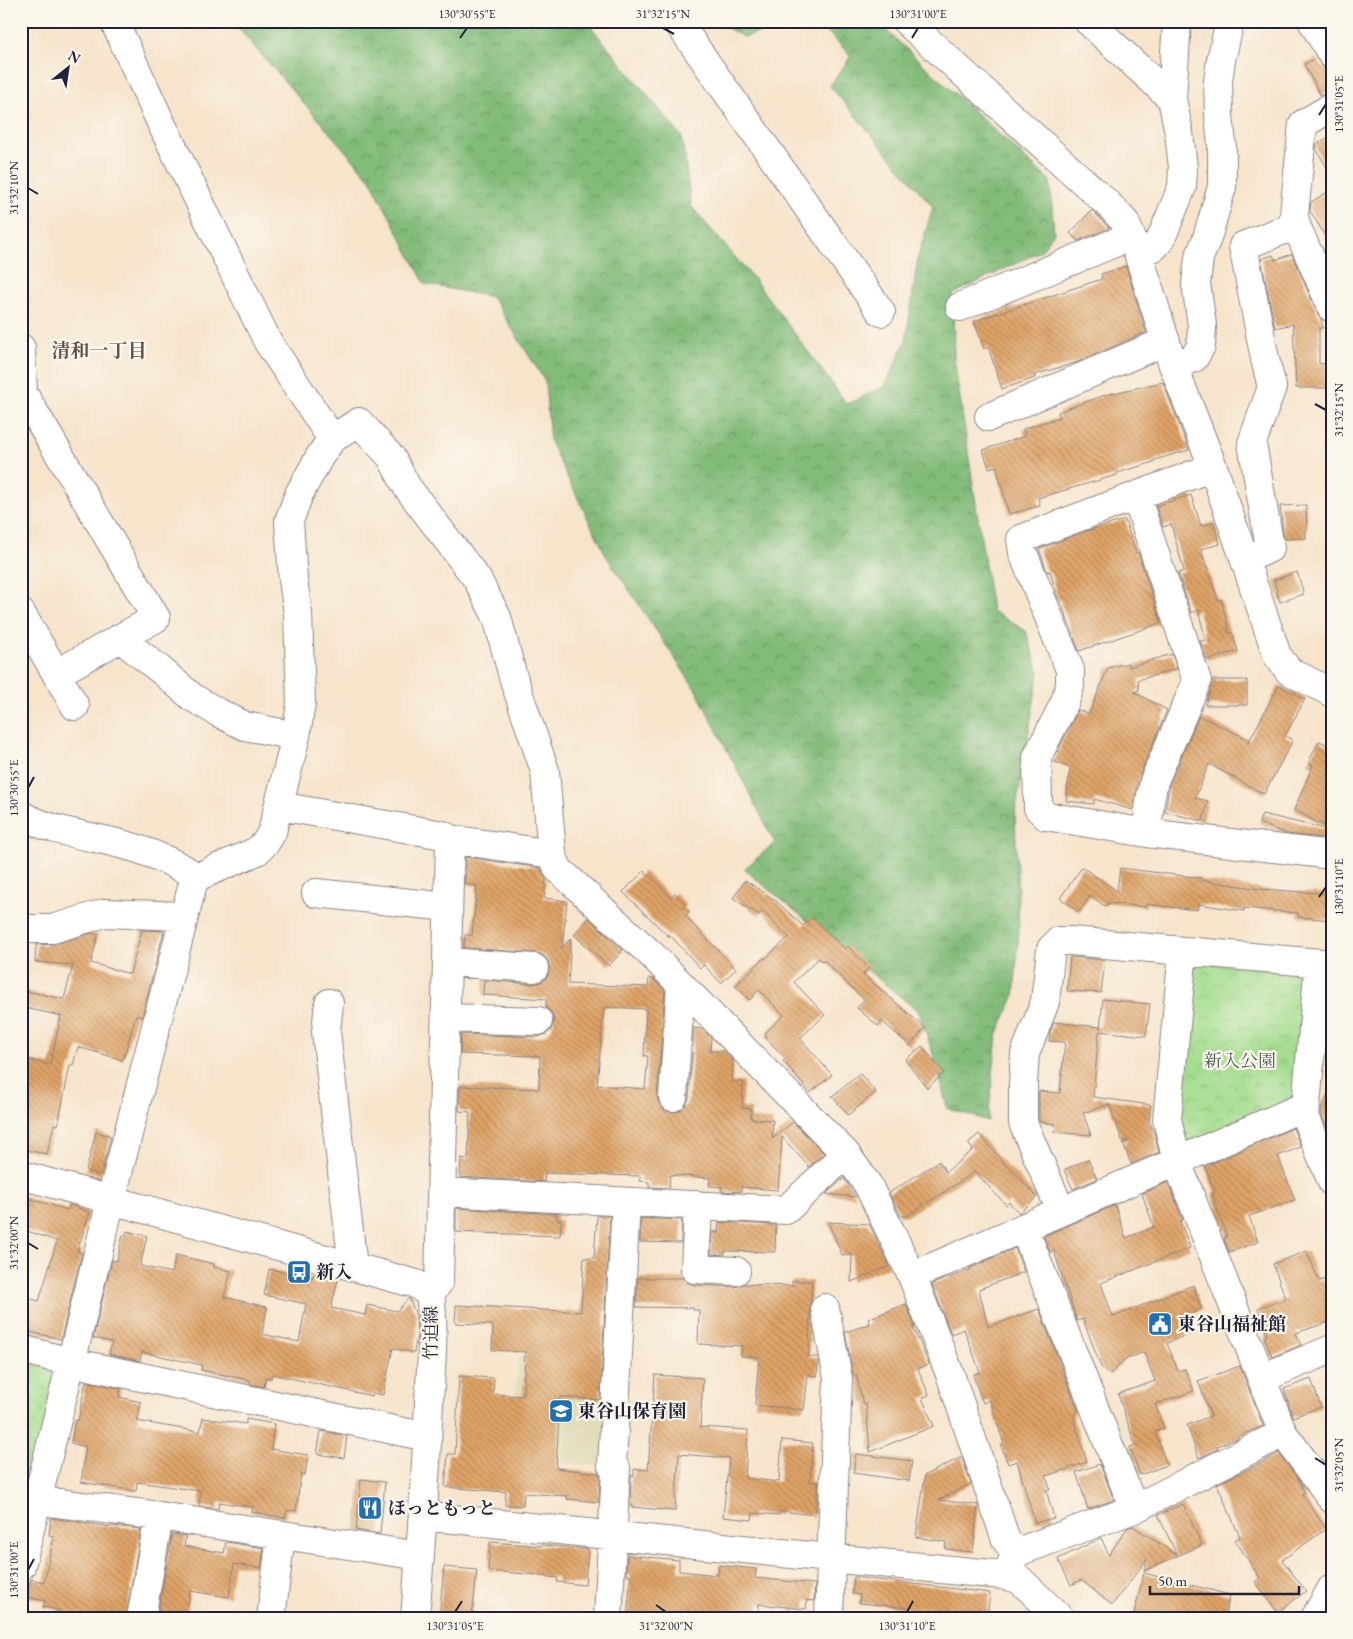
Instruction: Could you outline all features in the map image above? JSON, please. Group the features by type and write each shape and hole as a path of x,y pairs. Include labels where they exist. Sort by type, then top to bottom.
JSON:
{"street":[{"path":"114,21 166,134 268,342 332,439"},
{"path":"677,21 881,312"},
{"path":"906,21 1108,204 1125,222 1135,245 1170,353 1213,467 1277,655 1290,671 1332,693"},
{"path":"1088,21 1172,99"},
{"path":"960,307 1135,245 1154,248 1161,239 1182,187 1183,168 1179,133 1172,99 1177,21"},
{"path":"989,417 1170,353 1194,358 1201,346 1202,325 1196,284 1199,258 1222,187 1222,145 1218,82 1230,21"},
{"path":"1312,21 1332,55"},
{"path":"1332,107 1303,124 1294,215 1296,225 1332,308"},
{"path":"1245,560 1270,548 1252,443 1272,387 1243,246 1296,225"},
{"path":"22,363 23,393 156,618 56,674"},
{"path":"21,1566 30,1496 70,1362 193,883 197,877 257,851 272,832 279,806 296,736 301,703 298,613 293,580 289,521 298,494 332,439 360,422 391,456 407,487 478,579 497,617 513,677 545,771 552,854 558,869 654,957 846,1154 868,1186 912,1276 951,1377 1006,1540 1011,1564 1019,1579 1060,1618"},
{"path":"1213,467 1021,539 1023,553 1070,670 1070,686 1064,704 1037,757 1038,808 1046,816 1147,833 1332,855"},
{"path":"1136,496 1197,681 1154,781 1147,833"},
{"path":"21,613 75,706"},
{"path":"120,638 192,697 217,712 245,726 296,736"},
{"path":"279,806 444,835 450,839 552,854"},
{"path":"21,815 34,822 71,834 138,849 180,866 197,877"},
{"path":"430,1294 439,1282 450,839"},
{"path":"316,893 448,907"},
{"path":"21,930 52,929 105,913 184,916"},
{"path":"1061,1211 1023,1123 1023,1083 1025,1054 1045,1002 1051,949 1059,942 1071,940 1325,963 1305,1116 1332,1182"},
{"path":"1183,951 1167,1119 1177,1162 1283,1433 1332,1498"},
{"path":"447,962 534,968"},
{"path":"673,1097 681,985"},
{"path":"329,1004 326,1032 354,1267"},
{"path":"446,1018 538,1021"},
{"path":"912,1276 1305,1106"},
{"path":"442,1192 786,1210 846,1154"},
{"name":"竹迫線","path":"21,1175 416,1284 430,1294 432,1326 428,1437 424,1516 415,1618"},
{"path":"608,1618 616,1469 612,1466 626,1202"},
{"path":"698,1205 695,1269 736,1271"},
{"path":"1024,1228 1134,1509"},
{"path":"825,1308 838,1378 828,1618"},
{"path":"21,1349 70,1362 428,1437"},
{"path":"1262,1378 1332,1349"},
{"path":"424,1516 830,1558 1011,1564 1134,1509 1283,1433"},
{"path":"30,1496 50,1502 159,1516 420,1556"},
{"path":"141,1618 159,1516"},
{"path":"270,1618 281,1535"},
{"path":"1315,1618 1332,1588"}],"shaded area":[{"name":"東谷山保育園","path":"519,1356 610,1362 603,1466 512,1459"}],"green space":[{"path":"232,21 584,21 588,23 682,137 691,206 753,278 847,404 885,386 906,341 918,257 933,207 830,86 851,56 817,21 876,21 1050,181 1054,233 1041,251 953,294 954,358 992,611 1026,631 1039,672 1015,814 1019,932 1014,997 997,1035 988,1121 947,1108 938,1069 919,1012 744,869 775,843 696,690 607,557 550,442 545,381 492,297 425,284 370,179"},
{"path":"714,21 802,21 744,37"},
{"name":"新入公園","path":"1199,962 1299,974 1303,983 1296,1095 1190,1147 1179,1140 1189,969"},
{"path":"21,1359 58,1373 31,1481 21,1487"}],"building":[{"path":"1316,58 1324,68 1332,71 1332,91 1321,96 1304,64"},
{"path":"1332,135 1332,176 1316,149 1317,144"},
{"path":"1326,193 1332,202 1332,247 1310,211 1311,202"},
{"path":"1092,210 1109,228 1078,241 1070,233"},
{"path":"1292,254 1321,319 1323,328 1319,328 1319,364 1327,363 1327,388 1296,388 1293,324 1275,328 1261,259 1273,255 1275,260"},
{"path":"1126,266 1146,332 1078,362 1034,375 1035,378 1002,389 988,347 984,349 974,321 1102,279 1101,274"},
{"path":"1163,382 1189,450 1154,460 1154,462 1117,473 1117,475 1038,498 1040,506 1009,514 996,466 989,468 983,450 1025,436 1023,429 1060,417 1058,412 1105,395"},
{"path":"1191,495 1201,526 1214,522 1220,544 1201,549 1218,600 1221,599 1230,633 1232,632 1238,651 1207,660 1200,641 1206,640 1198,610 1191,613 1178,573 1184,571 1171,524 1163,527 1156,506"},
{"path":"1306,505 1306,538 1284,539 1280,506"},
{"path":"1125,520 1136,553 1138,552 1161,623 1079,651 1058,598 1050,571 1047,572 1039,549 1086,531"},
{"path":"1297,572 1304,594 1280,602 1274,580"},
{"path":"1172,654 1177,669 1138,680 1139,690 1134,692 1167,710 1140,775 1133,810 1094,799 1094,804 1066,801 1070,768 1055,762 1061,744 1078,710 1089,714 1108,668 1128,663 1129,667"},
{"path":"1212,680 1247,680 1247,705 1205,705"},
{"path":"1279,685 1305,699 1285,736 1293,740 1264,794 1209,764 1195,798 1208,801 1203,821 1165,812 1169,786 1199,716 1248,739 1248,743"},
{"path":"1319,741 1332,747 1332,830 1294,810 1313,765 1308,763"},
{"path":"1262,814 1326,829 1322,838 1287,834 1259,823"},
{"path":"465,857 541,868 546,879 544,898 567,901 562,948 571,938 568,984 648,987 649,978 653,979 665,991 657,1096 664,1110 671,1112 679,1111 686,1105 689,1098 694,1028 702,1029 711,1038 710,1051 724,1051 733,1060 732,1082 743,1082 742,1108 751,1109 751,1119 773,1120 772,1139 793,1122 824,1153 809,1167 782,1137 778,1190 741,1187 741,1192 721,1191 722,1187 709,1186 710,1178 670,1175 669,1188 649,1187 649,1182 640,1181 640,1176 545,1173 544,1182 460,1177 461,1158 468,1159 470,1112 459,1111 460,1086 539,1089 540,1056 460,1054 461,1034 538,1037 551,1030 554,1021 552,1013 546,1007 546,999 483,995 484,980 533,984 541,982 547,977 550,969 548,961 543,955 536,953 464,948 465,935 472,935 477,886 465,884","holes":["604,1007 646,1009 644,1056 648,1056 645,1089 597,1085"]},
{"path":"1082,867 1117,891 1120,868 1201,878 1201,880 1260,889 1332,894 1332,920 1298,917 1298,913 1244,908 1244,911 1198,904 1197,910 1146,904 1146,907 1108,903 1105,906 1090,896 1079,912 1060,898"},
{"path":"644,871 671,897 675,893 686,904 683,907 689,912 685,916 736,969 721,983 704,965 700,968 669,934 669,937 623,892"},
{"path":"745,880 775,900 803,926 812,917 845,949 848,946 869,968 863,974 925,1028 910,1046 882,1021 878,1026 857,1008 864,1000 824,960 822,961 819,958 794,982 825,1015 800,1038 832,1075 810,1093 783,1061 786,1059 766,1038 766,1032 784,1015 759,990 750,1000 735,986 789,937 762,911 759,915 733,898"},
{"path":"589,918 623,950 609,966 574,935"},
{"path":"142,930 164,931 142,1017 136,1015 123,1060 78,1047 73,1065 70,1065 58,1125 54,1124 47,1154 21,1149 21,1058 50,1065 61,1016 21,1007 21,990 64,999 73,965 35,962 36,945 56,944 92,933 98,935 91,963 130,974"},
{"path":"1070,957 1105,960 1101,993 1067,991"},
{"path":"1103,999 1150,1004 1146,1036 1099,1031 1093,1097 1151,1105 1149,1121 1159,1152 1131,1164 1123,1143 1129,1141 1122,1140 1109,1104 1083,1113 1091,1135 1054,1132 1055,1124 1040,1122 1039,1120 1039,1091 1060,1093 1065,1042 1049,1041 1054,1022 1100,1027 1100,1029"},
{"path":"922,1046 944,1073 927,1088 905,1060"},
{"path":"860,1074 876,1092 848,1115 832,1096"},
{"path":"1332,1086 1332,1131 1327,1128 1321,1114 1322,1107"},
{"path":"1293,1128 1301,1147 1278,1156 1295,1200 1249,1216 1258,1242 1229,1252 1224,1238 1227,1237 1212,1194 1215,1193 1205,1166"},
{"path":"96,1132 111,1136 101,1175 86,1171"},
{"path":"979,1134 1009,1169 1037,1197 1019,1213 1009,1202 1006,1205 975,1172 907,1216 901,1216 889,1193 939,1161 946,1172 973,1150 968,1143"},
{"path":"1088,1159 1097,1179 1073,1189 1064,1170"},
{"path":"844,1178 856,1197 826,1194"},
{"path":"1168,1182 1183,1220 1180,1221 1190,1248 1101,1283 1113,1317 1193,1285 1202,1309 1188,1315 1194,1332 1167,1343 1178,1371 1185,1369 1194,1391 1155,1404 1164,1429 1155,1432 1167,1465 1140,1475 1130,1447 1135,1445 1118,1394 1155,1381 1144,1352 1124,1360 1110,1375 1101,1367 1083,1319 1077,1321 1054,1251 1050,1252 1044,1236 1115,1205 1126,1238 1154,1227 1142,1194"},
{"path":"21,1196 68,1210 69,1205 90,1212 77,1251 82,1252 61,1339 21,1330 21,1296 39,1301 57,1241 21,1229"},
{"path":"456,1208 557,1214 557,1220 561,1220 560,1236 456,1232"},
{"path":"597,1216 610,1216 600,1400 560,1397 556,1468 598,1473 600,1475 599,1502 567,1499 567,1496 524,1493 523,1506 505,1505 506,1492 445,1487 448,1454 455,1454 459,1376 494,1378 493,1394 523,1396 525,1352 492,1350 493,1325 455,1323 456,1305 581,1312 584,1258 594,1258"},
{"path":"641,1218 682,1220 681,1243 640,1242"},
{"path":"719,1222 776,1225 775,1252 725,1251 724,1255 711,1254 712,1232 718,1233"},
{"path":"828,1222 869,1224 890,1266 851,1282 852,1255 842,1255"},
{"path":"127,1231 147,1236 140,1266 172,1273 176,1255 214,1264 214,1267 231,1271 224,1297 267,1307 262,1334 299,1342 306,1304 264,1295 269,1269 313,1278 313,1275 338,1280 331,1308 365,1315 367,1305 397,1311 409,1298 416,1315 417,1335 414,1353 393,1348 383,1395 373,1393 372,1396 272,1374 271,1378 266,1377 264,1387 250,1384 250,1380 201,1370 202,1365 142,1352 140,1361 109,1354 112,1342 93,1338 112,1260 117,1261 123,1235 126,1235"},
{"path":"1015,1248 1024,1272 979,1289 988,1327 1039,1309 1078,1410 1073,1416 1087,1462 1046,1476 1050,1489 1046,1490 1054,1518 1035,1523 1017,1461 1008,1464 1001,1445 1004,1444 990,1400 983,1403 973,1375 980,1372 964,1329 951,1334 932,1284 970,1270 970,1268"},
{"path":"1307,1251 1319,1281 1332,1277 1332,1296 1327,1298 1332,1312 1332,1321 1296,1333 1301,1345 1272,1357 1264,1337 1267,1336 1258,1308 1286,1299 1273,1264"},
{"path":"638,1278 683,1278 694,1285 735,1287 744,1284 792,1286 792,1281 812,1281 809,1357 818,1357 819,1359 817,1376 808,1375 804,1410 755,1405 759,1357 741,1356 742,1346 698,1344 699,1310 693,1310 693,1308 636,1307"},
{"path":"906,1304 915,1327 913,1327 929,1364 918,1369 929,1395 922,1398 934,1426 870,1452 866,1403 863,1404 856,1375 853,1376 845,1332 870,1324 868,1319"},
{"path":"1240,1366 1263,1426 1217,1446 1218,1449 1199,1458 1187,1425 1211,1416 1198,1381"},
{"path":"655,1375 703,1378 700,1427 748,1430 745,1478 779,1482 782,1440 813,1443 810,1482 818,1482 815,1515 780,1511 779,1515 753,1513 752,1520 723,1517 729,1458 679,1454 675,1511 631,1507 631,1476 634,1476 634,1469 648,1470"},
{"path":"1311,1379 1321,1407 1293,1417 1284,1389"},
{"path":"86,1381 121,1389 119,1397 141,1402 137,1421 200,1432 203,1418 246,1424 246,1419 274,1424 271,1449 308,1455 305,1475 301,1474 296,1511 287,1510 285,1518 252,1512 253,1507 219,1502 218,1509 199,1506 201,1491 137,1482 136,1491 81,1482 86,1447 71,1443 75,1420 78,1421"},
{"path":"321,1431 347,1436 344,1458 317,1454"},
{"path":"1279,1453 1298,1479 1305,1492 1302,1494 1326,1529 1282,1560 1306,1591 1278,1612 1255,1582 1260,1578 1235,1540 1240,1537 1217,1484"},
{"path":"856,1454 912,1461 909,1481 853,1473"},
{"path":"962,1457 971,1484 939,1500 978,1505 973,1552 945,1549 946,1542 916,1537 925,1475"},
{"path":"1100,1464 1114,1500 1088,1509 1076,1472"},
{"name":"ほっともっと","path":"361,1479 385,1482 380,1534 356,1530"},
{"path":"1183,1504 1202,1545 1144,1571 1147,1559 1112,1605 1081,1580 1071,1585 1058,1559 1101,1538 1109,1555 1127,1528 1133,1526 1177,1555 1158,1515"},
{"path":"51,1518 111,1527 141,1529 126,1618 54,1618 59,1610 43,1607 45,1601 27,1597 31,1579 44,1582 54,1536 49,1535"},
{"path":"172,1534 186,1536 184,1546 224,1553 226,1542 264,1548 261,1568 234,1564 229,1597 190,1591 186,1618 157,1618"},
{"path":"490,1542 588,1549 585,1585 557,1582 558,1578 540,1575 488,1571"},
{"path":"627,1555 679,1560 679,1571 718,1575 719,1565 756,1569 755,1578 815,1584 814,1601 807,1600 806,1609 759,1604 758,1618 627,1618 631,1575 626,1575"},
{"path":"444,1567 477,1570 472,1618 439,1618"},
{"path":"1144,1573 1230,1595 1224,1618 1133,1618"},
{"path":"854,1577 990,1593 987,1617 943,1611 942,1618 908,1618 909,1608 859,1603 860,1595 852,1594"}],"place":[{"name":"新入","path":"299,1272"},
{"name":"東谷山福祉館","path":"1160,1324"},
{"name":"東谷山保育園","path":"561,1411"},
{"name":"ほっともっと","path":"370,1508"}],"district":[{"name":"清和一丁目","path":"99,350"}]}
